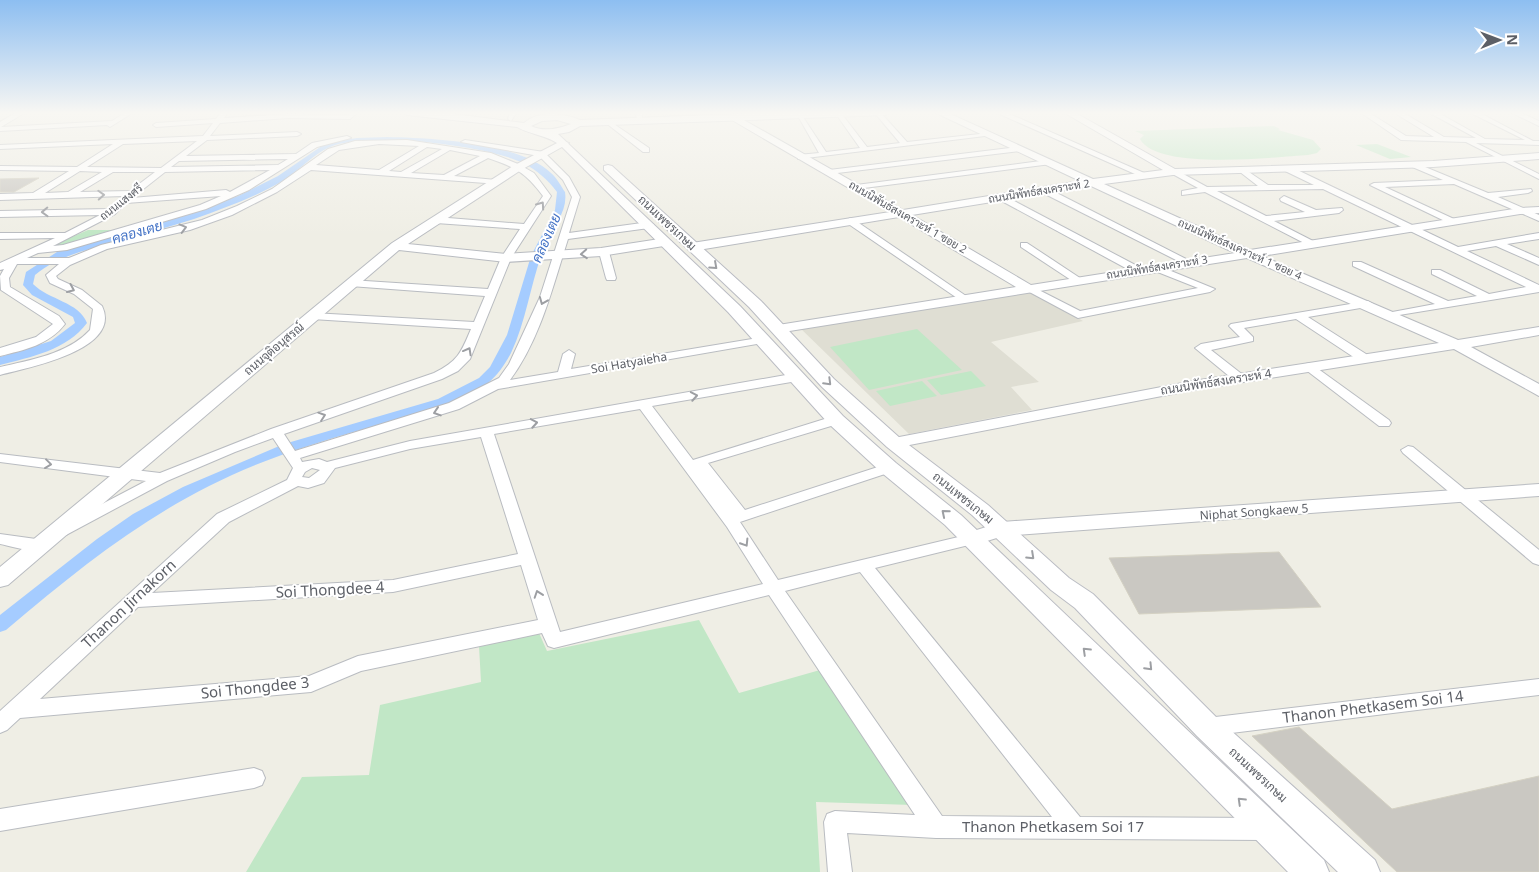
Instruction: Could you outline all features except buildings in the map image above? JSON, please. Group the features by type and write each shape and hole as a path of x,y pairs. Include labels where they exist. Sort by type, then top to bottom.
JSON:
{"main road":[{"name":"ถนนเพชรเกษม","path":"584,153 755,304 770,335 797,377 836,420 889,468 953,520 1312,872"},
{"name":"ถนนเพชรเกษม","path":"616,183 649,225 734,309 770,335 828,383 894,443 1002,529 1060,584 1084,601 1207,727 1363,872"},
{"path":"734,309 755,304"}],"street":[{"path":"0,166 23,153"},
{"path":"33,197 105,153"},
{"name":"ถนนเเสงศรี","path":"0,267 69,235 112,212 132,193 184,153"},
{"path":"37,250 64,248 203,207 246,188 306,153"},
{"path":"0,261 64,261 201,224 234,212 297,177 328,153"},
{"path":"382,172 413,153"},
{"path":"404,174 440,153"},
{"path":"0,540 39,545 162,478 447,372 463,360 493,293 506,258 547,196 532,175 488,155 475,153"},
{"path":"298,473 495,386 506,377 515,365 545,297 576,197 566,179 541,154 533,153"},
{"name":"ถนนนิพันธ์สงเคราะห์ 1 ซอย 2","path":"795,153 1027,288"},
{"path":"802,157 834,153"},
{"path":"829,172 988,153"},
{"name":"ถนนนิพัทธ์สงเคราะห์ 1 ซอย 4","path":"1027,153 1459,346 1539,391"},
{"path":"1093,153 1147,176"},
{"path":"1139,153 1310,243"},
{"path":"1489,153 1539,177"},
{"name":"ถนนจุติอนุสรณ์","path":"0,579 396,246 541,154"},
{"path":"444,178 488,155"},
{"path":"175,159 300,156"},
{"name":"ถนนนิพัทธ์สงเคราะห์ 2","path":"692,247 1001,197 1042,188 1173,172 1413,164 1539,156"},
{"path":"856,187 1048,162"},
{"path":"1413,164 1539,218"},
{"path":"0,166 162,170 309,167 496,182"},
{"path":"1286,168 1407,228 1538,288"},
{"path":"66,197 112,169"},
{"path":"1243,170 1265,187"},
{"path":"1452,221 1374,185 1454,182"},
{"path":"1185,192 1207,189 1324,187"},
{"path":"1042,188 1187,262"},
{"path":"1486,196 1528,191"},
{"path":"0,197 66,197 132,193"},
{"path":"124,200 227,193"},
{"path":"1001,197 1137,270"},
{"path":"1284,199 1316,213"},
{"path":"1266,219 1339,210"},
{"name":"ถนนนิพัทธ์สงเคราะห์ 3","path":"770,335 964,298 1246,252 1520,211 1539,210"},
{"path":"0,214 112,212"},
{"path":"436,220 525,227"},
{"path":"850,221 964,298"},
{"path":"563,237 649,225"},
{"path":"0,236 69,235"},
{"path":"1456,250 1539,236"},
{"path":"396,246 506,258 604,252 666,242"},
{"path":"1497,243 1539,262"},
{"path":"1024,245 1078,280"},
{"path":"604,252 611,278"},
{"path":"0,352 36,341 54,331 59,324 55,318 5,288 4,278 13,261"},
{"path":"0,371 71,348 88,338 95,331 99,317 98,308 78,292 52,279 51,275 64,261"},
{"path":"1357,264 1446,305"},
{"path":"1154,267 1210,289"},
{"path":"1436,272 1488,297"},
{"path":"350,283 493,293"},
{"path":"1027,288 1078,315 1210,289"},
{"path":"1391,315 1538,288"},
{"path":"1239,378 1201,348 1249,339 1235,326 1368,304"},
{"path":"312,316 479,326"},
{"path":"1298,316 1362,358"},
{"name":"ถนนนิพัทธ์สงเคราะห์ 4","path":"894,443 1239,378 1362,358 1459,346 1539,331"},
{"name":"Soi Hatyaieha","path":"495,386 563,375 770,335"},
{"path":"563,375 569,354"},
{"path":"1310,367 1384,422"},
{"path":"298,473 357,460 410,445 797,377"},
{"path":"644,405 733,523 774,588 936,827"},
{"path":"836,420 699,461 742,518 889,468"},
{"path":"486,432 551,633"},
{"path":"278,434 298,473"},
{"path":"1408,450 1539,559"},
{"path":"0,458 162,478"},
{"name":"Thanon Jirnakorn","path":"0,724 223,518 267,497 298,473"},
{"name":"Niphat Songkaew 5","path":"971,539 1002,529 1539,490"},
{"name":"Soi Thongdee 3","path":"15,710 312,684 358,664 551,633 774,588 971,539"},
{"name":"Soi Thongdee 4","path":"132,601 393,586 526,558"},
{"path":"864,566 1072,826"},
{"name":"Thanon Phetkasem Soi 14","path":"1207,727 1539,687"},
{"path":"0,820 254,778"},
{"name":"Thanon Phetkasem Soi 17","path":"840,872 835,822 936,827 1072,826 1270,829"}],"shaded area":[{"path":"1025,288 1083,321 991,342 1039,382 1011,387 1032,410 909,434 798,326"}],"green space":[{"path":"1162,153 1317,153 1270,158 1218,160 1192,159"},
{"path":"1375,153 1400,153 1411,157 1390,159"},
{"path":"88,230 120,230 67,247 51,246"},
{"path":"917,329 962,370 869,390 830,347"},
{"path":"971,371 986,386 941,395 927,380"},
{"path":"922,381 937,396 890,406 876,391"},
{"path":"699,620 739,693 820,670 913,805 816,802 820,872 246,872 302,777 369,775 380,705 481,682 479,646 539,633 547,651"}],"waterway":[{"name":"คลองเตย","path":"0,361 22,356 55,344 74,331 81,323 78,315 36,293 28,285 30,274 42,264 60,254 170,223 248,195 281,178 315,153"},
{"name":"คลองเตย","path":"0,625 103,543 155,508 188,490 289,447 442,401 463,393 483,381 495,369 505,353 519,315 536,256 559,210 562,198 561,192 548,175 525,161 499,153"}]}
